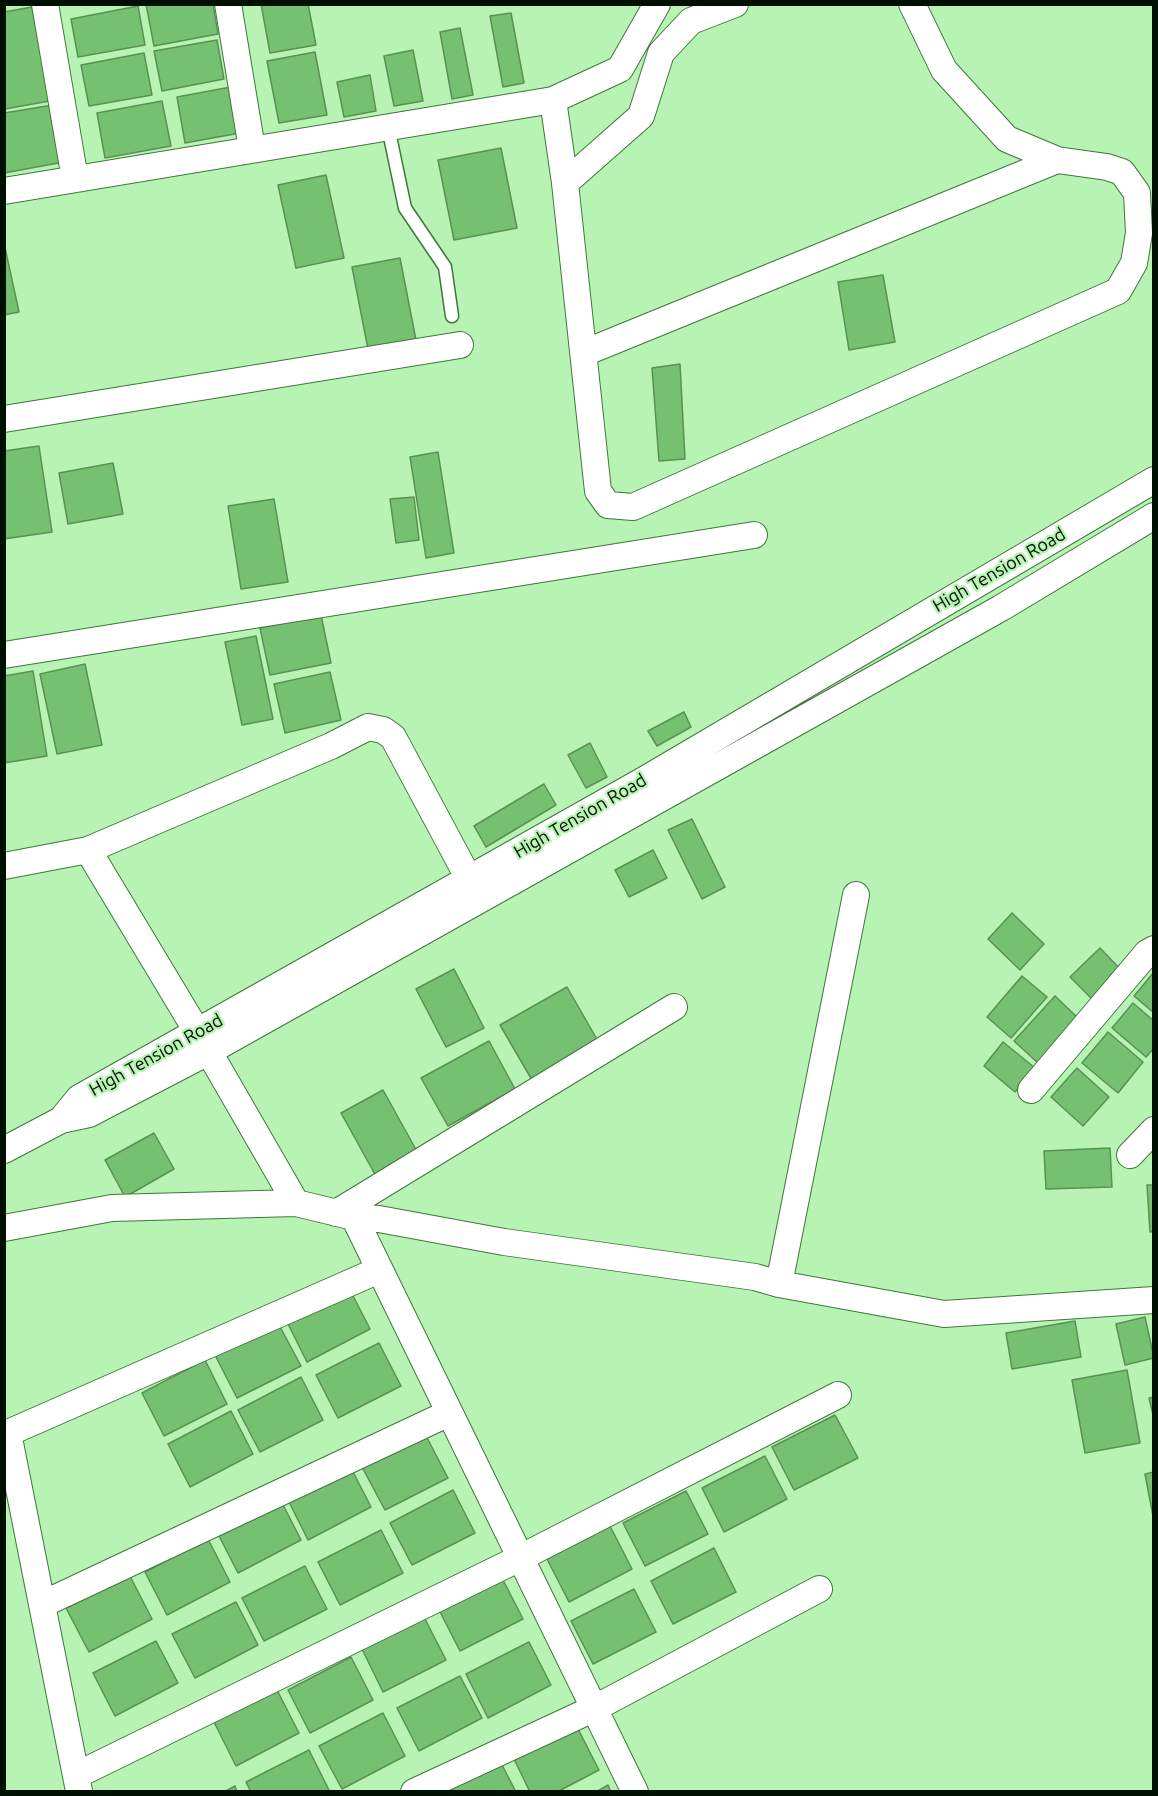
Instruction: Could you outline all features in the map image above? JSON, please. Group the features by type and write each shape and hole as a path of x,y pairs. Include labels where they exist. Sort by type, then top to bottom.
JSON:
{"street":[{"path":"45,4 75,179"},
{"path":"228,4 252,148"},
{"path":"4,191 252,148 553,100 620,69 657,4"},
{"path":"565,183 640,116 661,54 691,21 735,4"},
{"path":"553,100 565,183 598,491 608,505 633,507 1118,291 1134,263 1139,233 1137,192 1122,172 1107,167 1057,160 1007,139 944,70 912,4"},
{"path":"584,353 1057,160"},
{"path":"4,419 460,345"},
{"name":"High Tension Road","path":"4,1150 61,1120 89,1114 469,879 644,780 1154,480"},
{"name":"High Tension Road","path":"203,1042 1001,608 1154,516"},
{"path":"4,655 754,535"},
{"path":"4,866 88,850 331,746 368,727 383,730 393,737 469,879"},
{"path":"88,850 296,1203"},
{"path":"779,1284 856,895"},
{"path":"1031,1090 1147,952 1154,949"},
{"path":"345,1215 674,1007"},
{"path":"1130,1155 1154,1130"},
{"path":"4,1228 112,1208 296,1203 345,1215 504,1242 755,1277 779,1284 944,1314 1154,1300"},
{"path":"345,1215 379,1270 635,1791"},
{"path":"379,1270 6,1425 78,1783 838,1395"},
{"path":"43,1605 449,1413"},
{"path":"414,1791 595,1708 819,1589"}],"lane":[{"path":"387,127 405,208 446,267 452,316"}],"building":[{"path":"146,4 213,4 218,34 154,46"},
{"path":"261,4 308,4 316,45 270,53"},
{"path":"138,6 145,45 78,57 71,19"},
{"path":"32,7 50,101 5,109 4,12"},
{"path":"511,13 524,83 503,87 490,16"},
{"path":"460,28 473,95 452,99 440,32"},
{"path":"217,40 224,79 162,91 154,51"},
{"path":"413,50 423,101 394,106 384,56"},
{"path":"315,52 327,115 279,123 267,61"},
{"path":"144,53 152,95 89,106 81,65"},
{"path":"370,75 376,111 344,117 337,82"},
{"path":"231,87 240,133 185,143 177,97"},
{"path":"162,101 171,146 105,158 97,113"},
{"path":"53,105 64,162 4,173 4,113"},
{"path":"501,148 517,228 454,240 438,160"},
{"path":"326,175 344,258 296,268 278,185"},
{"path":"4,243 19,312 4,315"},
{"path":"400,258 416,340 368,349 352,267"},
{"path":"883,275 895,342 849,350 838,282"},
{"path":"680,364 685,459 659,461 652,368"},
{"path":"39,446 52,532 4,539 4,451"},
{"path":"438,452 454,553 426,558 410,457"},
{"path":"113,463 123,514 68,524 59,473"},
{"path":"414,497 419,540 396,543 390,499"},
{"path":"274,499 288,582 241,589 228,506"},
{"path":"321,615 331,663 270,675 260,628"},
{"path":"256,636 273,719 242,725 225,642"},
{"path":"85,664 102,745 57,754 40,674"},
{"path":"33,671 47,756 4,763 4,676"},
{"path":"330,672 341,720 285,733 274,684"},
{"path":"684,712 691,727 657,746 648,731"},
{"path":"590,743 607,777 586,788 568,755"},
{"path":"544,784 556,805 486,847 474,826"},
{"path":"692,819 725,887 702,899 668,830"},
{"path":"653,850 667,878 629,897 615,870"},
{"path":"1012,913 1044,944 1020,970 988,939"},
{"path":"1100,948 1126,975 1097,1004 1070,977"},
{"path":"454,969 484,1028 446,1047 416,989"},
{"path":"1154,972 1154,1013 1134,996"},
{"path":"1022,976 1047,997 1011,1038 987,1017"},
{"path":"567,987 598,1041 532,1080 500,1025"},
{"path":"1055,996 1079,1019 1038,1063 1014,1041"},
{"path":"1133,1003 1154,1021 1154,1048 1146,1057 1112,1028"},
{"path":"1108,1032 1143,1062 1118,1093 1082,1063"},
{"path":"489,1041 515,1089 448,1126 421,1078"},
{"path":"1003,1042 1035,1068 1015,1092 984,1066"},
{"path":"1077,1068 1109,1097 1083,1126 1051,1097"},
{"path":"383,1090 419,1155 377,1178 341,1113"},
{"path":"154,1133 174,1169 125,1197 105,1160"},
{"path":"1110,1148 1112,1187 1046,1189 1044,1151"},
{"path":"1147,1185 1154,1185 1154,1231 1150,1232"},
{"path":"348,1286 370,1329 307,1362 285,1318"},
{"path":"1145,1317 1154,1358 1125,1365 1116,1324"},
{"path":"1075,1321 1081,1357 1012,1369 1006,1333"},
{"path":"278,1323 301,1366 237,1398 215,1355"},
{"path":"379,1343 401,1386 338,1418 316,1375"},
{"path":"205,1360 227,1404 164,1436 142,1393"},
{"path":"1127,1370 1140,1443 1085,1453 1072,1380"},
{"path":"301,1377 323,1420 260,1452 238,1410"},
{"path":"1154,1397 1154,1419 1149,1398"},
{"path":"231,1411 253,1454 190,1487 168,1444"},
{"path":"835,1415 858,1458 794,1490 772,1447"},
{"path":"425,1434 448,1478 385,1510 362,1467"},
{"path":"765,1456 787,1499 724,1532 702,1488"},
{"path":"349,1464 371,1507 308,1540 286,1496"},
{"path":"1154,1472 1154,1516 1153,1516 1145,1474"},
{"path":"453,1490 475,1533 412,1565 390,1523"},
{"path":"686,1491 708,1534 645,1566 623,1523"},
{"path":"279,1497 301,1540 238,1573 216,1530"},
{"path":"610,1526 632,1569 569,1602 547,1559"},
{"path":"381,1530 403,1573 340,1605 318,1562"},
{"path":"208,1539 230,1582 167,1615 145,1572"},
{"path":"714,1548 736,1592 673,1624 651,1581"},
{"path":"305,1566 327,1609 264,1641 242,1598"},
{"path":"130,1576 152,1619 89,1652 66,1608"},
{"path":"501,1576 523,1619 460,1651 438,1608"},
{"path":"634,1589 656,1632 593,1664 571,1621"},
{"path":"236,1602 258,1645 195,1678 172,1634"},
{"path":"424,1617 446,1660 383,1692 362,1649"},
{"path":"156,1641 178,1683 115,1716 93,1673"},
{"path":"529,1642 551,1685 488,1718 466,1674"},
{"path":"351,1657 373,1700 310,1733 288,1690"},
{"path":"460,1676 482,1718 419,1751 397,1708"},
{"path":"277,1690 299,1733 236,1766 214,1722"},
{"path":"383,1713 405,1756 342,1789 319,1746"},
{"path":"577,1727 599,1770 557,1792 530,1792 514,1759"},
{"path":"309,1750 330,1792 251,1792 246,1782"},
{"path":"501,1763 516,1792 445,1792"},
{"path":"608,1785 611,1792 596,1792"},
{"path":"235,1786 237,1792 224,1792"}]}
